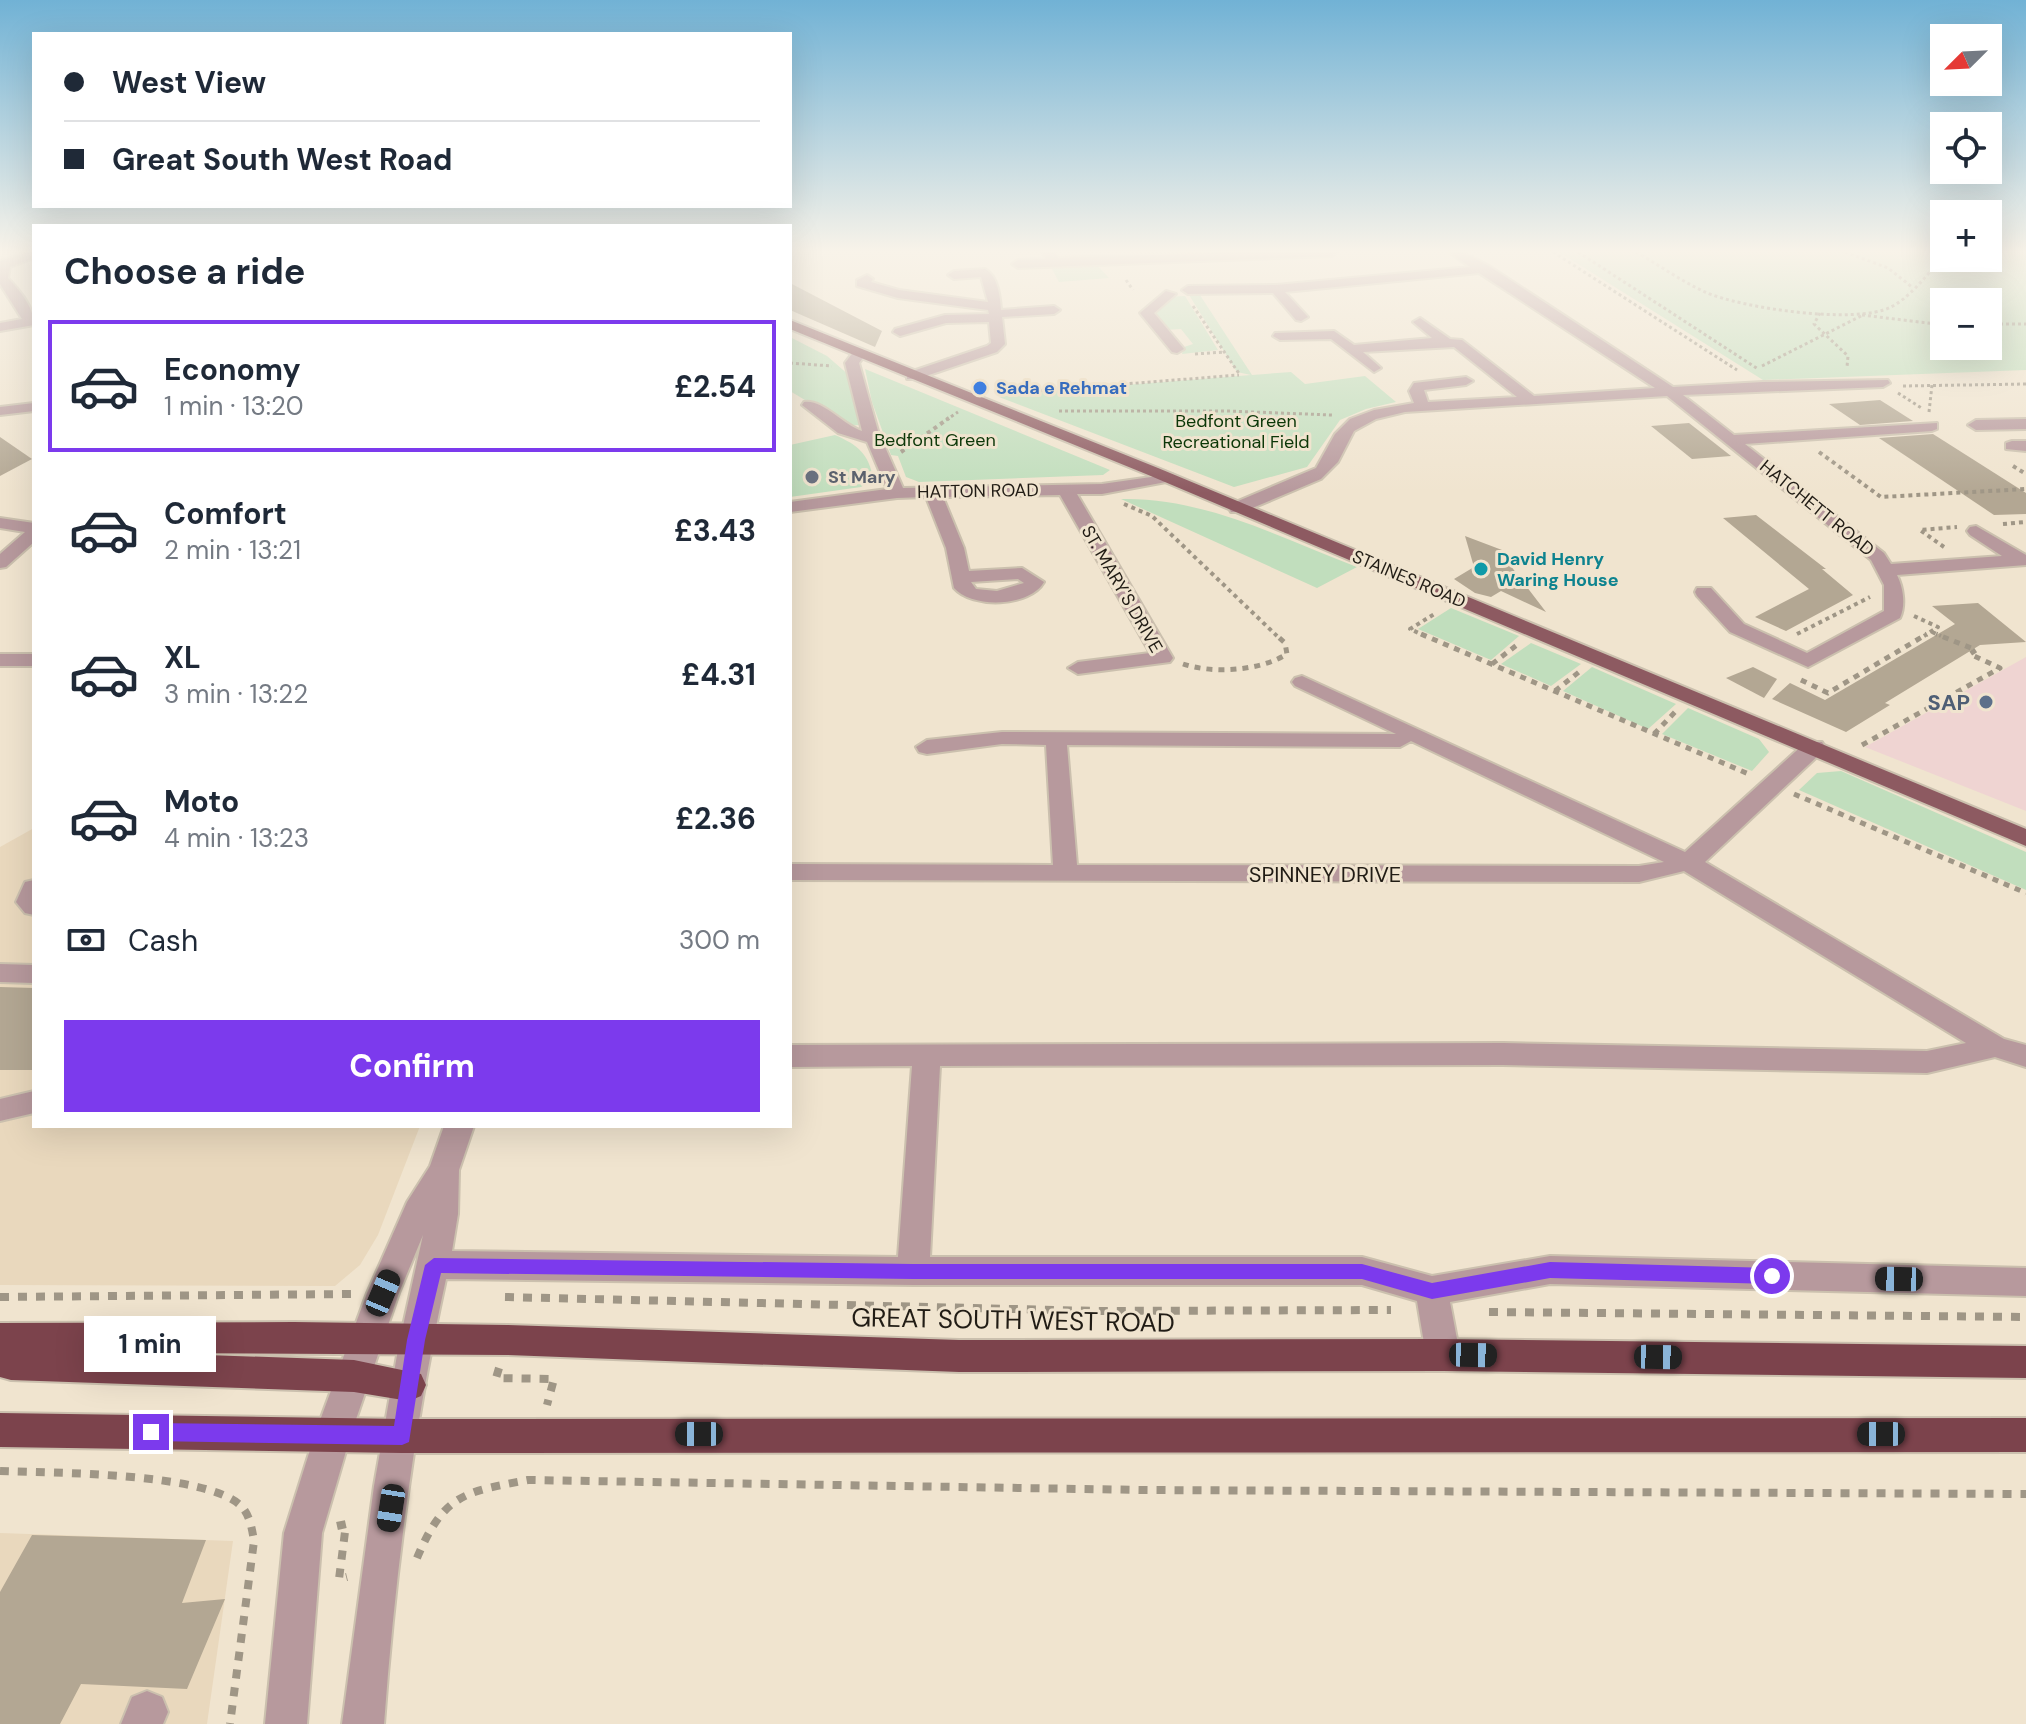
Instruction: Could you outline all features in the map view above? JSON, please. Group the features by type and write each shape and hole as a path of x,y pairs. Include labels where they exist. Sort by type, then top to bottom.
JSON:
{"highway":[{"name":"GREAT SOUTH WEST ROAD","path":"0,1338 368,1339 959,1356 1443,1355 2026,1362"},
{"path":"0,1361 11,1364 354,1376 409,1385"},
{"path":"0,1430 402,1436 1093,1433 2026,1435"}],"main road":[{"name":"STAINES ROAD","path":"809,332 1166,477 2026,838"}],"street":[{"path":"912,376 992,349 998,344 998,332"},
{"path":"1163,332 1177,349"},
{"path":"1434,332 1446,342"},
{"name":"HATCHETT ROAD","path":"1581,332 1669,391 1734,440 1878,557 1887,570 1896,597 1893,614 1808,661 1775,646"},
{"path":"1280,336 1328,333 1374,368"},
{"path":"1350,349 1446,342 1464,346 1530,400"},
{"path":"859,354 852,363 873,439 890,457 897,493"},
{"path":"1423,407 1416,391 1419,386 1466,381"},
{"path":"1237,508 1320,473 1340,450 1344,434 1358,421 1376,414 1423,407 1669,391 1756,382 1883,383"},
{"path":"809,405 843,430 873,439"},
{"path":"0,411 32,407"},
{"path":"1734,440 1931,420"},
{"path":"1976,425 2026,424"},
{"name":"HATTON ROAD","path":"792,507 897,493 1070,498 1166,477"},
{"path":"933,492 955,548 959,577"},
{"name":"ST. MARY'S DRIVE","path":"1070,498 1163,658 1078,668"},
{"path":"0,523 32,530"},
{"path":"1973,529 2023,560"},
{"path":"0,563 32,532"},
{"path":"1887,570 2023,560"},
{"path":"1704,592 1737,628 1775,646"},
{"path":"0,660 32,660"},
{"path":"1302,682 1708,873 1995,1047 2026,1056"},
{"path":"927,747 1002,738 1400,741"},
{"path":"1056,739 1066,873"},
{"name":"SPINNEY DRIVE","path":"792,872 1639,874 1684,863 1700,855 1814,747"},
{"path":"0,973 32,974"},
{"path":"792,1056 1503,1054 1927,1062 1995,1047"},
{"path":"913,1271 927,1055"},
{"path":"0,1110 32,1102"},
{"path":"286,1724 303,1533 333,1434 368,1339 418,1211 444,1170 458,1128"},
{"path":"363,1724 378,1588 416,1340 446,1205 444,1170"},
{"path":"434,1265 913,1271 1362,1271 1433,1302 1550,1270 2026,1282"},
{"path":"1433,1302 1443,1355"}],"path":[{"path":"998,395 1240,375 1213,332"},
{"path":"1679,332 1756,382 1758,369"},
{"path":"1702,332 1758,369"},
{"path":"1758,369 1828,332"},
{"path":"1825,334 1848,356 1846,371"},
{"path":"792,363 845,368"},
{"path":"1903,386 2026,384"},
{"path":"1931,420 1932,385"},
{"path":"890,457 963,408"},
{"path":"1052,411 1227,411 1334,415"},
{"path":"1811,447 1881,497 2026,489"},
{"path":"1070,498 1122,503 1152,516 1285,643 1287,654 1274,662 1204,671 1163,658"},
{"path":"1996,524 2024,523"},
{"path":"1933,551 1948,550 1920,530 1973,529"},
{"path":"1775,646 1870,597"},
{"path":"1441,610 1410,629 1756,777"},
{"path":"1850,752 2000,668 1970,654 1976,650 1931,631"},
{"path":"1492,664 1528,636"},
{"path":"1555,691 1591,662"},
{"path":"1654,734 1685,702"},
{"path":"1789,792 2026,893"},
{"path":"0,1297 336,1295"},
{"path":"519,1298 1098,1311 1374,1309 1433,1302 2026,1317"},
{"path":"499,1366 496,1378 554,1379 550,1394"},
{"path":"0,1471 187,1483 235,1500 248,1514 254,1541 230,1724"},
{"path":"415,1563 429,1523 461,1494 528,1480 1144,1490 2026,1494"},
{"path":"335,1526 346,1524 339,1579 350,1577"}],"shaded area":[{"name":"SAP","path":"2026,657 2026,811 1865,747"},
{"path":"32,829 32,1128 419,1128 378,1235 360,1265 335,1286 0,1285 0,847"},
{"path":"0,1533 233,1541 207,1724 0,1724"}],"green space":[{"path":"1184,332 1207,332 1218,350 1182,354 1184,347 1193,344"},
{"name":"Bedfont Green Recreational Field","path":"1212,332 1224,332 1252,375 1291,372 1305,384 1365,376 1396,402 1366,409 1340,420 1307,467 1234,487 999,397 1251,375 1237,372"},
{"path":"1687,332 1930,332 1930,360 2002,360 2002,332 2026,332 2026,370 1763,380"},
{"name":"Bedfont Green","path":"792,338 827,356 850,376 859,425 848,426 792,392"},
{"name":"Bedfont Green","path":"865,369 1110,470 1103,475 919,482 906,477 898,456 891,455 872,402"},
{"path":"835,435 861,451 869,463 873,479 861,487 792,497 792,445"},
{"path":"1121,499 1152,500 1212,512 1357,567 1317,588"},
{"path":"1451,608 1519,636 1491,660 1418,629"},
{"path":"1531,643 1581,664 1551,686 1501,664"},
{"path":"1592,667 1676,704 1648,729 1563,691"},
{"path":"1688,708 1759,739 1769,752 1752,771 1662,734"},
{"path":"1841,771 2026,852 2026,890 1799,790 1817,773"}],"building":[{"path":"842,332 881,332 875,347"},
{"path":"1880,400 1913,421 1860,425 1829,404"},
{"path":"1689,423 1731,456 1692,459 1651,426"},
{"path":"1933,434 2026,493 2026,514 1994,515 1879,438"},
{"path":"0,437 32,459 0,476"},
{"path":"1756,515 1826,569 1822,569 1853,595 1786,631 1755,617 1809,589 1723,518"},
{"name":"David Henry Waring House","path":"1465,536 1502,550 1546,612 1501,591 1491,597 1475,593 1454,579 1474,567"},
{"path":"1978,603 2026,642 1980,645 1885,703 1890,705 1846,732 1772,699 1790,683 1825,700 1955,624 1932,606"},
{"path":"1753,667 1777,679 1764,698 1726,678"},
{"path":"0,987 32,988 32,1070 0,1070"},
{"path":"32,1535 206,1540 182,1603 225,1599 187,1689 81,1684 60,1724 0,1724 0,1592"}],"place":[{"name":"Sada e Rehmat","path":"980,388"},
{"name":"St Mary","path":"812,477"},
{"name":"David Henry Waring House","path":"1481,569"},
{"name":"SAP","path":"1986,702"}],"route":[{"path":"151,1432 402,1436 416,1340 434,1265 913,1271 1362,1271 1432,1291 1550,1270 1772,1276"}]}
